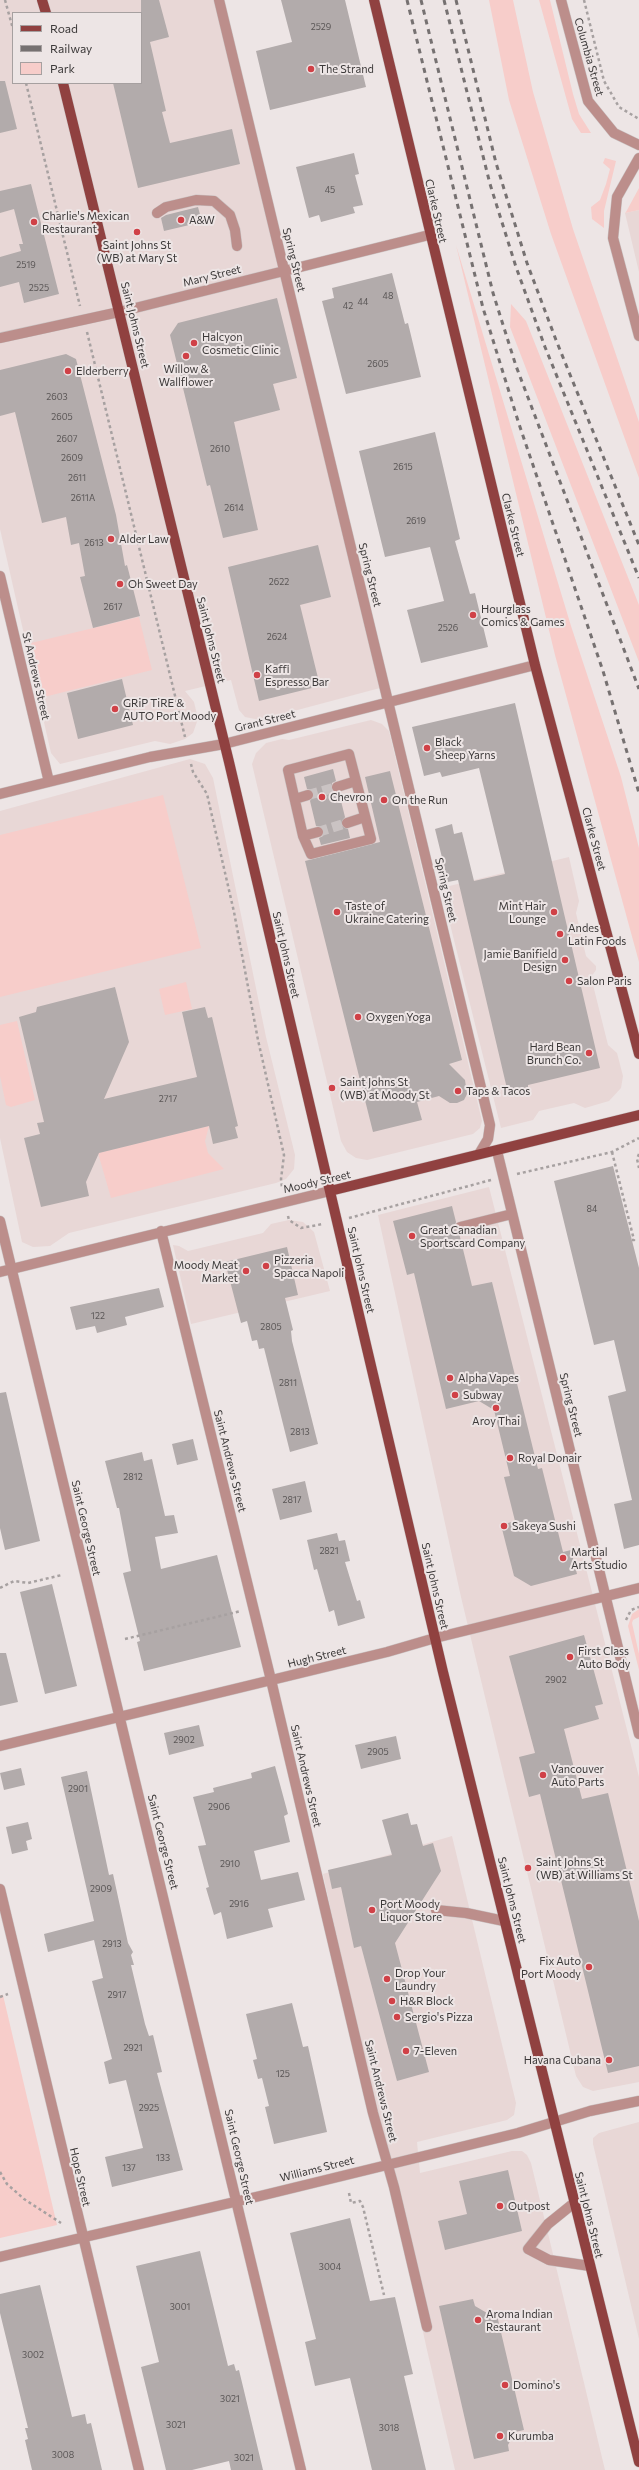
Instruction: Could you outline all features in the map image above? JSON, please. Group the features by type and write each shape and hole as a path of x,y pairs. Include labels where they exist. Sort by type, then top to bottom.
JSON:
{"main road":[{"path":"42,0 46,12"},
{"name":"Clarke Street","path":"374,0 429,235 535,665 639,1054"},
{"name":"Saint Johns Street","path":"63,84 224,744 435,1638 639,2462"},
{"name":"Moody Street","path":"330,1191 639,1115"}],"street":[{"name":"Spring Street","path":"219,0 490,1125 488,1139 479,1154"},
{"name":"Columbia Street","path":"561,0 588,101 614,133 639,145"},
{"path":"639,158 617,197 613,238 639,336"},
{"path":"157,213 166,206 196,200 214,201 230,215 235,230 237,246"},
{"name":"Mary Street","path":"0,338 119,312 429,235"},
{"name":"St Andrews Street","path":"0,576 49,782"},
{"name":"Grant Street","path":"0,794 150,757 224,744 388,701 535,665"},
{"path":"349,754 371,839 311,854 303,836 295,799 288,770 349,754"},
{"path":"337,787 356,782"},
{"path":"295,799 308,795"},
{"path":"346,823 366,817"},
{"path":"303,836 318,832"},
{"name":"Spring Street","path":"496,1150 605,1596 634,1696 639,1734"},
{"name":"Moody Street","path":"0,1272 161,1231 330,1191"},
{"path":"460,1227 512,1214"},
{"name":"Saint George Street","path":"0,1221 238,2201 301,2470"},
{"name":"Saint Andrews Street","path":"161,1231 271,1680 373,2113 427,2327"},
{"name":"Hugh Street","path":"0,1746 404,1648 435,1638 639,1588"},
{"name":"Hope Street","path":"0,1888 138,2470"},
{"path":"436,1910 466,1913 504,1921"},
{"name":"Williams Street","path":"0,2257 518,2133 590,2111 639,2101"},
{"path":"574,2203 548,2224 528,2249 549,2260 590,2266"}],"path":[{"path":"5,0 12,26"},
{"path":"584,0 604,81 619,107 639,119"},
{"path":"26,84 80,307"},
{"path":"86,332 185,739"},
{"path":"193,772 207,794 234,912 258,1040 284,1154 281,1182"},
{"path":"515,1174 612,1152 639,1138"},
{"path":"612,1152 634,1240 632,1240"},
{"path":"639,1154 637,1159 639,1168"},
{"path":"375,1213 389,1206 494,1180"},
{"path":"289,1220 301,1228 310,1227"},
{"path":"0,1588 14,1581 35,1582 62,1575"},
{"path":"628,1614 639,1606"},
{"path":"125,1639 242,1611"},
{"path":"0,1997 8,1994"},
{"path":"0,2172 1,2177 6,2184 24,2199 61,2223"},
{"path":"349,2193 351,2203 360,2201 363,2207 384,2294"}],"shaded area":[{"path":"0,0 218,0 380,688 260,720 245,717 239,710 231,680 185,691 194,702 198,719 193,733 185,739 170,744 155,741 60,764 51,753 0,529"},
{"path":"639,210 639,272 625,213"},
{"path":"371,720 382,724 389,731 482,1121 480,1128 473,1134 367,1160 356,1158 347,1152 341,1141 252,764 256,753 266,743 282,739 289,740"},
{"path":"190,759 205,764 213,778 266,1037 295,1155 294,1169 286,1179 276,1183 69,1233 50,1246 33,1247 22,1242 0,1138 0,811"},
{"path":"569,857 579,901 576,913 586,956 596,966 596,970 591,977 608,1045 617,1053 623,1076 621,1088 609,1101 585,1108 574,1103 539,1111 533,1120 501,1128 441,888"},
{"path":"489,1187 639,1777 639,2082 593,2091 583,2087 576,2076 461,1597 378,1215"},
{"path":"289,1220 303,1222 314,1232 330,1291 191,1324 173,1245 179,1246 188,1251 263,1233 271,1224"},
{"path":"452,1836 516,2103 514,2115 507,2120 417,2142 420,2173 512,2151 522,2151 527,2155 531,2163 605,2470 455,2470 427,2350 323,1874"},
{"path":"639,2122 639,2339 593,2144 593,2138 599,2133"}],"green space":[{"path":"489,0 513,0 533,92 573,229 639,422 639,478 551,234 509,100"},
{"path":"539,0 550,0 579,114 591,133 581,133 572,119"},
{"path":"605,158 616,161 604,211 604,228 592,219 591,207 600,200 606,184 610,169 603,163"},
{"path":"639,188 639,210 625,213 626,212"},
{"path":"456,245 571,626 621,777 639,848 639,962 555,655"},
{"path":"511,304 526,321 639,605 639,662 510,327"},
{"path":"139,617 152,670 44,697 31,643"},
{"path":"163,795 201,948 0,997 0,835"},
{"path":"186,982 192,1009 165,1015 159,989"},
{"path":"17,1021 35,1100 11,1107 6,1105 0,1076 0,1025"},
{"path":"209,1126 205,1141 208,1153 224,1169 111,1198 98,1153"},
{"path":"639,1609 639,1617 633,1620 632,1623 639,1654 639,1670 628,1626 632,1614"},
{"path":"0,1995 3,1995 57,2225 0,2238"}],"building":[{"path":"141,0 159,0 169,37 150,42 166,111 162,112 170,143 232,129 240,164 138,188 113,84 142,84"},
{"name":"The Strand","path":"281,0 345,0 366,87 270,110 256,51 292,42"},
{"path":"0,81 5,81 17,129 0,133"},
{"path":"354,153 359,174 355,175 363,205 353,207 355,213 321,222 319,215 309,218 296,167"},
{"path":"31,184 59,294 24,303 19,282 0,287 0,257 21,251 19,244 23,244 14,209 0,213 0,191"},
{"path":"198,207 202,222 164,231 161,218 166,215"},
{"path":"392,273 405,324 408,323 421,377 346,394 322,301 334,298 332,288"},
{"path":"277,298 297,378 273,384 280,410 234,422 258,530 223,538 210,485 207,486 170,335 178,323"},
{"path":"66,354 76,359 116,515 125,566 127,565 140,616 93,628 80,577 85,576 79,543 71,545 66,517 42,523 15,412 0,416 0,370"},
{"path":"435,432 460,539 455,541 470,594 475,593 488,647 421,663 407,610 444,601 430,547 385,557 359,451"},
{"path":"318,545 331,597 300,605 320,686 259,701 228,567"},
{"path":"122,679 133,725 78,739 67,693"},
{"path":"515,703 600,1068 528,1085 528,1087 508,1093 458,880 448,882 435,829 452,824 454,834 462,832 474,881 505,874 479,768 442,777 440,772 424,776 412,727"},
{"path":"333,769 336,781 332,783 331,789 333,792 339,793 345,817 341,825 348,829 350,838 321,845 319,838 323,836 324,831 322,827 316,826 310,801 314,793 312,790 307,789 304,777"},
{"path":"390,771 462,1060 449,1064 465,1080 467,1094 464,1100 457,1103 450,1103 439,1096 417,1102 422,1120 373,1132 305,861 380,842 365,777"},
{"path":"115,987 129,1042 104,1099 197,1077 182,1012 205,1007 208,1018 212,1017 238,1126 235,1127 238,1138 213,1144 209,1126 99,1153 86,1182 89,1196 41,1207 24,1138 40,1134 37,1123 44,1122 19,1017 36,1012 37,1007"},
{"path":"613,1166 639,1268 639,1545 624,1549 614,1504 632,1500 608,1396 626,1391 614,1340 594,1345 554,1181"},
{"path":"452,1206 456,1222 454,1229 459,1233 472,1286 492,1282 538,1469 542,1468 563,1552 571,1550 577,1574 531,1586 514,1576 501,1525 515,1521 504,1477 510,1476 494,1410 479,1401 446,1409 414,1273 407,1275 393,1221"},
{"path":"287,1247 298,1295 285,1298 293,1330 291,1331 292,1341 318,1444 290,1452 264,1348 259,1349 257,1340 252,1341 247,1321 241,1323 225,1262"},
{"path":"159,1288 164,1307 125,1317 127,1325 97,1333 95,1326 76,1330 70,1307"},
{"path":"6,1392 40,1541 5,1550 0,1528 0,1393"},
{"path":"193,1439 198,1460 177,1465 172,1444"},
{"path":"142,1452 144,1461 152,1459 165,1516 174,1515 178,1533 155,1537 161,1569 217,1555 241,1647 144,1671 137,1642 140,1641 123,1573 131,1571 119,1508 117,1508 105,1461"},
{"path":"305,1481 312,1512 280,1520 272,1489"},
{"path":"337,1533 339,1541 345,1540 350,1561 345,1562 357,1601 360,1600 365,1618 338,1626 334,1610 329,1612 317,1569 314,1570 307,1540"},
{"path":"52,1584 77,1686 45,1694 20,1592"},
{"path":"584,1635 603,1704 595,1706 599,1719 564,1729 582,1799 608,1793 639,1921 639,2066 608,2073 540,1794 529,1797 519,1757 535,1753 509,1656"},
{"path":"0,1653 6,1653 18,1702 0,1706"},
{"path":"199,1725 204,1746 169,1755 164,1733"},
{"path":"396,1736 401,1759 361,1769 355,1745"},
{"path":"275,1766 288,1814 284,1816 290,1842 254,1851 261,1880 298,1872 305,1900 268,1909 273,1927 227,1939 221,1912 214,1915 206,1888 209,1887 198,1846 206,1845 193,1797 214,1792 213,1788 252,1778 251,1773"},
{"path":"21,1768 25,1785 4,1790 0,1773"},
{"path":"87,1771 109,1875 113,1874 128,1943 133,1952 131,1955 134,1965 131,1965 145,2024 149,2036 153,2035 162,2072 157,2073 183,2170 112,2187 105,2157 143,2148 126,2080 109,2084 104,2062 112,2059 92,1981 103,1978 94,1940 48,1952 44,1934 94,1921 61,1777"},
{"path":"408,1813 411,1825 417,1824 423,1846 433,1843 441,1871 395,1943 429,2072 397,2081 361,1946 354,1948 341,1887 332,1889 328,1870 392,1855 382,1820"},
{"path":"28,1822 32,1839 26,1841 28,1850 12,1854 6,1827"},
{"path":"292,2003 303,2047 308,2046 327,2132 274,2144 265,2107 269,2106 262,2078 258,2079 253,2060 257,2059 246,2014"},
{"name":"Outpost","path":"508,2170 522,2231 445,2250 438,2221 467,2214 459,2181"},
{"path":"350,2218 370,2301 395,2297 413,2374 404,2376 426,2470 372,2470 350,2378 315,2386 305,2342 316,2339 290,2233"},
{"path":"200,2251 228,2366 234,2364 236,2371 239,2370 263,2470 231,2470 229,2461 192,2470 166,2470 141,2367 159,2362 136,2266"},
{"path":"40,2285 72,2417 85,2414 87,2424 91,2423 102,2470 32,2470 25,2440 28,2439 25,2428 28,2428 0,2313 0,2294"},
{"path":"473,2299 475,2306 487,2313 496,2311 524,2430 515,2432 508,2445 509,2451 474,2459 439,2306"}],"tunnel":[{"path":"308,795 337,787"},
{"path":"318,832 347,823"}],"railway":[{"path":"407,0 483,308 519,424 603,671 639,793"},
{"path":"421,0 493,293 516,366 639,689"},
{"path":"444,0 490,184 516,267 545,347 639,578"},
{"path":"456,0 496,163 527,263 556,340 639,545"}],"place":[{"name":"The Strand","path":"311,69"},
{"name":"A&W","path":"181,220"},
{"name":"Charlie's Mexican Restaurant","path":"34,222"},
{"name":"Saint Johns St (WB) at Mary St","path":"137,232"},
{"name":"Halcyon Cosmetic Clinic","path":"194,343"},
{"name":"Willow & Wallflower","path":"186,356"},
{"name":"Elderberry","path":"68,371"},
{"name":"Alder Law","path":"111,539"},
{"name":"Oh Sweet Day","path":"120,584"},
{"name":"Hourglass Comics & Games","path":"473,615"},
{"name":"Kaffi Espresso Bar","path":"257,675"},
{"name":"GRiP TiRE & AUTO Port Moody","path":"115,709"},
{"name":"Black Sheep Yarns","path":"427,748"},
{"name":"Chevron","path":"322,797"},
{"name":"On the Run","path":"384,800"},
{"name":"Taste of Ukraine Catering","path":"337,912"},
{"name":"Mint Hair Lounge","path":"554,912"},
{"name":"Andes Latin Foods","path":"560,934"},
{"name":"Jamie Banifield Design","path":"565,960"},
{"name":"Salon Paris","path":"569,981"},
{"name":"Oxygen Yoga","path":"358,1017"},
{"name":"Hard Bean Brunch Co.","path":"589,1053"},
{"name":"Saint Johns St (WB) at Moody St","path":"332,1088"},
{"name":"Taps & Tacos","path":"458,1091"},
{"name":"Great Canadian Sportscard Company","path":"412,1236"},
{"name":"Pizzeria Spacca Napoli","path":"266,1266"},
{"name":"Moody Meat Market","path":"246,1271"},
{"name":"Alpha Vapes","path":"450,1378"},
{"name":"Subway","path":"455,1395"},
{"name":"Aroy Thai","path":"496,1408"},
{"name":"Royal Donair","path":"510,1458"},
{"name":"Sakeya Sushi","path":"504,1526"},
{"name":"Martial Arts Studio","path":"563,1558"},
{"name":"First Class Auto Body","path":"570,1657"},
{"name":"Vancouver Auto Parts","path":"543,1775"},
{"name":"Saint Johns St (WB) at Williams St","path":"528,1868"},
{"name":"Port Moody Liquor Store","path":"372,1910"},
{"name":"Fix Auto Port Moody","path":"589,1967"},
{"name":"Drop Your Laundry","path":"387,1979"},
{"name":"H&R Block","path":"392,2001"},
{"name":"Sergio's Pizza","path":"397,2017"},
{"name":"7-Eleven","path":"406,2051"},
{"name":"Havana Cubana","path":"609,2060"},
{"name":"Outpost","path":"500,2206"},
{"name":"Aroma Indian Restaurant","path":"478,2320"},
{"name":"Domino's","path":"505,2385"},
{"name":"Kurumba","path":"500,2436"}]}
